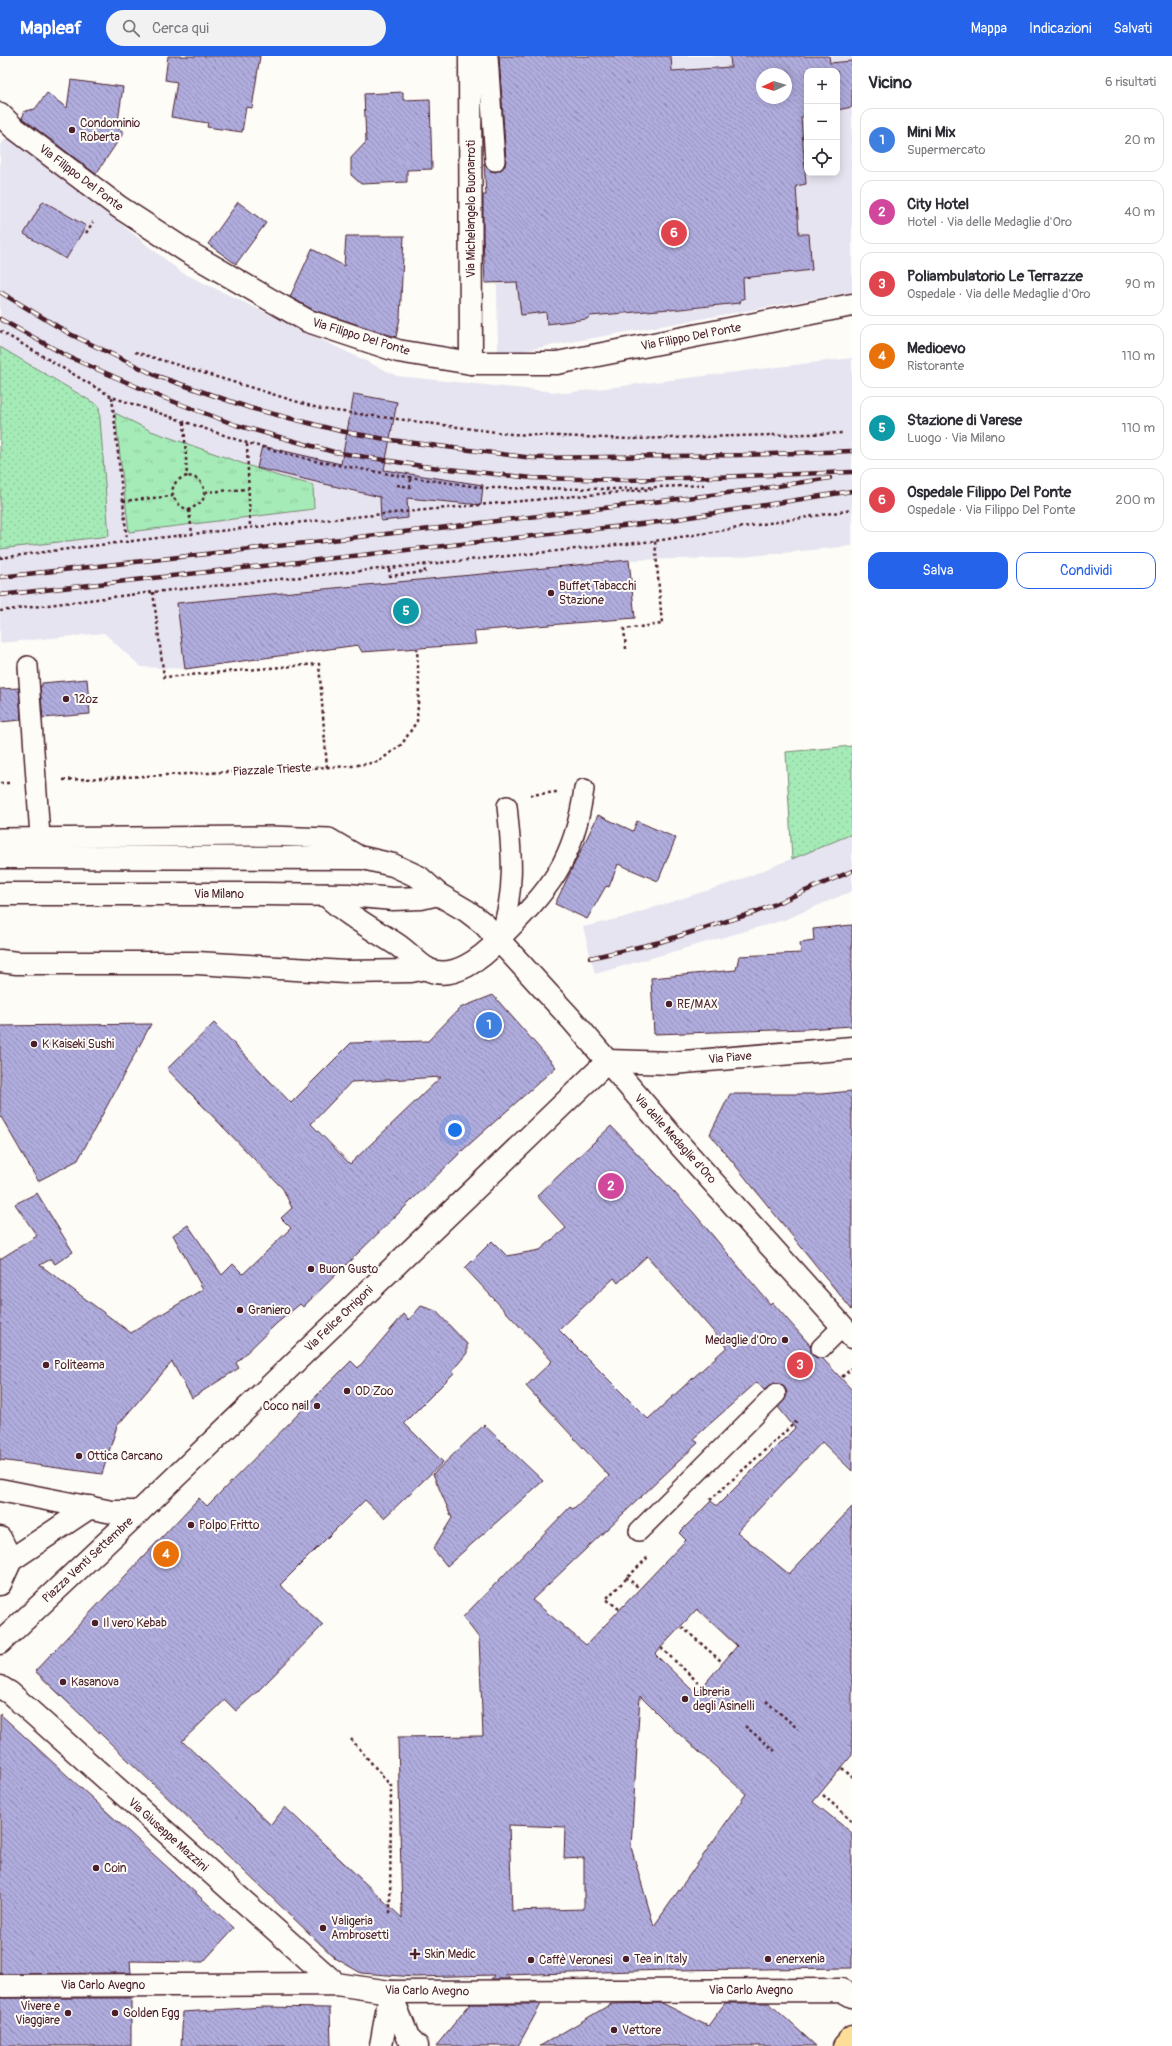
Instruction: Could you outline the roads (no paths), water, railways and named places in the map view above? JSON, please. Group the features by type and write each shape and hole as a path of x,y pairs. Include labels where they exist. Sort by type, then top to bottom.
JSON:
{"main road":[{"path":"844,2046 852,2037"}],"street":[{"name":"Via Michelangelo Buonarroti","path":"470,56 471,363"},
{"name":"Via Filippo Del Ponte","path":"0,114 13,127 119,207 188,252 308,321 398,351 471,363 557,363 852,305"},
{"path":"0,857 41,847 363,858 393,865 419,877 438,894 467,910 499,940 482,956 467,965 442,972 426,968 397,945 357,920 326,895"},
{"name":"Via Milano","path":"0,894 326,895 393,899 421,898 438,894"},
{"name":"Via delle Medaglie d'Oro","path":"499,940 848,1332"},
{"path":"0,961 17,963 197,963 345,972 411,971 426,968"},
{"name":"Via Piave","path":"608,1061 672,1063 852,1048"},
{"name":"Via Felice Orrigoni","path":"139,1512 608,1061"},
{"name":"Piazza Venti Settembre","path":"0,1490 112,1512 139,1512"},
{"path":"0,1584 11,1560 90,1507"},
{"name":"Piazza Venti Settembre","path":"0,1643 139,1512"},
{"path":"0,1538 11,1560"},
{"name":"Via Giuseppe Mazzini","path":"0,1687 10,1693 336,1984"},
{"name":"Via Carlo Avegno","path":"0,1986 336,1984 390,1992 841,1990 852,1996"},
{"path":"381,2046 390,1992"},
{"path":"390,1992 408,2038 417,2046"}],"lane":[{"path":"488,56 495,161"},
{"path":"0,838 41,847 28,666"},
{"path":"499,940 537,901 554,879 567,856 578,824 584,789"},
{"path":"499,940 509,907 512,873 507,806"},
{"path":"821,1348 848,1332"},
{"path":"639,1531 776,1394"}],"railway":[{"path":"0,292 70,334 157,376 250,408 340,431 391,440 533,458 743,455 852,451"},
{"path":"0,319 69,357 156,395 236,425 334,452 422,466 532,478 628,480 852,472"},
{"path":"0,577 439,528 752,490 830,478"},
{"path":"0,595 659,522 852,491"},
{"path":"590,958 660,942 756,912 852,871"}],"place":[{"name":"Condominio Roberta","path":"72,130"},
{"name":"Ospedale Filippo Del Ponte","path":"674,233"},
{"name":"Buffet Tabacchi Stazione","path":"551,593"},
{"name":"Stazione di Varese","path":"406,611"},
{"name":"12oz","path":"66,699"},
{"name":"RE/MAX","path":"669,1004"},
{"name":"Mini Mix","path":"489,1025"},
{"name":"K Kaiseki Sushi","path":"34,1044"},
{"name":"City Hotel","path":"611,1186"},
{"name":"Buon Gusto","path":"311,1269"},
{"name":"Graniero","path":"240,1310"},
{"name":"Medaglie d'Oro","path":"785,1340"},
{"name":"Politeama","path":"46,1365"},
{"name":"Poliambulatorio Le Terrazze","path":"800,1365"},
{"name":"OD Zoo","path":"347,1391"},
{"name":"Coco nail","path":"317,1406"},
{"name":"Ottica Carcano","path":"79,1456"},
{"name":"Polpo Fritto","path":"191,1525"},
{"name":"Medioevo","path":"166,1554"},
{"name":"Il vero Kebab","path":"95,1623"},
{"name":"Kasanova","path":"63,1682"},
{"name":"Libreria degli Asinelli","path":"685,1699"},
{"name":"Coin","path":"96,1868"},
{"name":"Valigeria Ambrosetti","path":"323,1928"},
{"name":"Skin Medic","path":"415,1954"},
{"name":"Tea in Italy","path":"626,1959"},
{"name":"enerxenia","path":"768,1959"},
{"name":"Caffè Veronesi","path":"531,1960"},
{"name":"Vivere e Viaggiare","path":"68,2013"},
{"name":"Golden Egg","path":"115,2013"},
{"name":"Vettore","path":"614,2030"}]}
